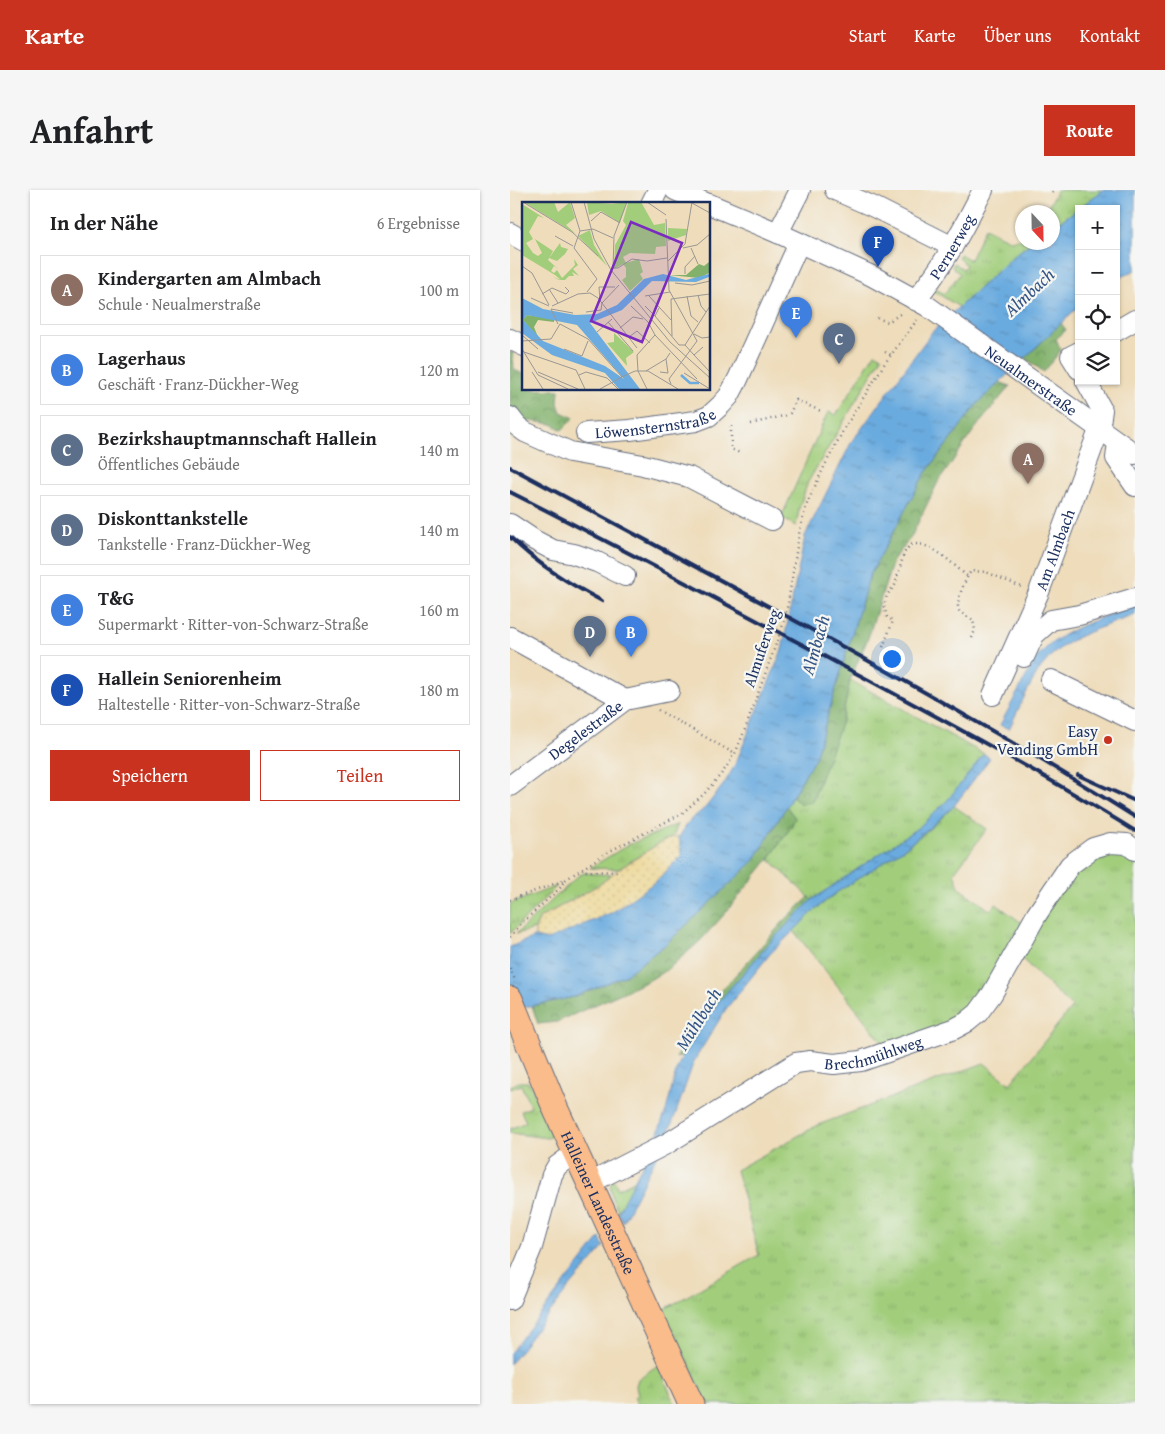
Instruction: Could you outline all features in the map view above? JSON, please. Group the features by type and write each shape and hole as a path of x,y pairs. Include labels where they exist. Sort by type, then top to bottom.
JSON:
{"main road":[{"name":"Halleiner Landesstraße","path":"510,999 556,1110 691,1404"}],"street":[{"path":"652,202 658,190"},
{"name":"Neualmerstraße","path":"676,190 703,202"},
{"path":"778,233 800,190"},
{"path":"835,190 874,207 952,248"},
{"name":"Pernerweg","path":"922,307 926,287 952,248 983,190"},
{"name":"Neualmerstraße","path":"710,205 778,233 872,276 922,307 1024,376 1135,454"},
{"path":"510,233 522,240"},
{"name":"Löwensternstraße","path":"586,434 696,421 709,416 715,411 729,396 738,379 799,243"},
{"path":"1120,329 1135,320"},
{"path":"510,339 522,345"},
{"name":"Am Almbach","path":"993,695 1039,592 1099,430 1102,410 1088,385"},
{"name":"Löwensternstraße","path":"510,418 525,432 570,452 643,465 689,478 772,520"},
{"path":"1118,443 1116,458 1135,486"},
{"path":"510,524 553,550 574,554 597,562 626,576"},
{"path":"1004,669 1015,674 1034,635 1051,620 1079,615 1135,598"},
{"path":"510,637 625,700"},
{"path":"1052,680 1135,721"},
{"name":"Degelestraße","path":"510,786 625,700 669,690"},
{"name":"Brechmühlweg","path":"590,1183 666,1144 796,1064 810,1061 834,1064 861,1061 954,1029 967,1022 978,1013 992,994 1042,906 1070,865 1093,848 1110,843 1127,844 1135,850"},
{"path":"510,1300 532,1247 552,1175 557,1166 576,1152"}],"path":[{"path":"876,318 888,322 922,307"},
{"name":"Almuferweg","path":"510,937 535,910 560,888 565,880 608,852 667,823 704,794 723,772 734,754 784,622 798,534 806,506 822,470 844,429 922,307"},
{"path":"886,352 891,355"},
{"path":"751,424 787,415 790,413 796,400 822,412"},
{"path":"731,426 732,449 740,453"},
{"path":"883,647 893,621 887,617 884,606 887,595 895,585 904,553 910,545 920,544 942,554 967,576"},
{"path":"972,638 975,630 973,620 960,613 957,608 970,571 979,570 986,572 1022,588 1039,592"},
{"path":"625,700 651,706 734,754"},
{"path":"582,868 585,871 620,872"},
{"path":"510,900 565,880"}],"green space":[{"path":"1057,190 1103,190 1083,205 1075,205 1075,211 1060,222 1060,205 1049,205"},
{"path":"985,228 1011,241 1015,240 1015,250 1021,250 959,307 934,291 935,288 944,294 960,274 952,267 954,263 963,269 966,265 958,258 960,254 970,260"},
{"path":"1061,323 1066,330 1056,339 1061,350 1044,372 1025,358"},
{"path":"510,352 513,352 514,370 522,373 522,390 559,390 558,403 561,412 574,418 562,430 552,424 517,419 510,410"},
{"path":"875,353 882,357 808,482 800,505 796,526 781,518 828,412 836,415"},
{"path":"999,382 1010,386 974,430 937,484 911,537 893,561 868,638 850,680 841,724 812,802 800,804 793,796 815,758 869,577 924,475 977,404"},
{"path":"850,680 984,754 947,801 919,827 812,900 769,859 795,818 786,806 793,796 800,804 841,724"},
{"path":"786,806 795,818 791,827 769,859 699,942 668,969 648,981 557,1022 538,1024 532,1006 574,997 624,976 665,945 773,830"},
{"path":"954,806 987,829 954,873 960,889 990,910 996,904 1026,926 968,1016 887,1048 793,930 836,893 905,848 933,826"},
{"path":"678,824 673,837 663,841 619,869 590,868 628,845"},
{"path":"1094,853 1131,853 1135,860 1135,1404 708,1404 663,1310 759,1255 736,1170 818,1125 984,1063 1010,1084 1072,1007 1019,956 1059,887"},
{"path":"584,873 612,875 600,884 540,918 535,929 516,934 578,876"},
{"path":"557,886 510,934 510,904"},
{"path":"809,897 812,900 774,938 720,1000 683,1055 676,1058 722,990 784,921"},
{"path":"519,1082 528,1082 531,1085 553,1136 547,1138 510,1133 510,1129 526,1122 521,1111 531,1107 521,1085 511,1089 511,1086"},
{"path":"614,1180 618,1189 634,1181 618,1212 611,1190 611,1182"},
{"path":"658,1365 675,1404 637,1404 634,1397 638,1394 636,1386 638,1379"}],"sand":[{"path":"679,837 682,855 658,880 613,912 548,940 535,937 535,929 540,918 600,884 619,869 663,841"}],"water":[{"path":"1103,190 1135,190 1135,270 1120,278 1120,205 1083,205"},
{"name":"Almbach","path":"1075,211 1075,310 977,404 924,475 869,577 815,758 754,861 665,945 624,976 574,997 510,1010 510,947 534,937 548,940 613,912 658,880 682,855 679,837 690,820 705,808 724,784 735,765 782,650 805,536 851,443 932,332 1016,254 1021,250 1060,250 1060,222"},
{"path":"1135,605 1135,615 1078,637 1049,658 1037,674 1009,729 1000,725 1035,660 1045,649 1056,640 1081,626"},
{"path":"984,754 990,758 954,806 905,848 836,893 816,909 770,954 726,1009 694,1061 667,1136 623,1222 618,1212 654,1143 666,1111 677,1068 683,1055 720,1000 774,938 812,900 919,827 947,801"},
{"path":"600,1238 604,1247 567,1290 510,1364 510,1353"}],"railway":[{"path":"510,467 747,594 904,681 1059,770 1135,817"},
{"path":"510,492 865,678 1035,771 1135,831"},
{"path":"510,537 553,572 602,601"},
{"path":"1078,775 1135,801"}],"place":[{"name":"Hallein Seniorenheim","path":"878,267"},
{"name":"T&G","path":"796,338"},
{"name":"Bezirkshauptmannschaft Hallein","path":"839,364"},
{"name":"Kindergarten am Almbach","path":"1028,484"},
{"name":"Diskonttankstelle","path":"590,657"},
{"name":"Lagerhaus","path":"631,657"},
{"name":"Easy Vending GmbH","path":"1108,740"}],"water label":[{"name":"Mühlbach","path":"698,1019"}]}
